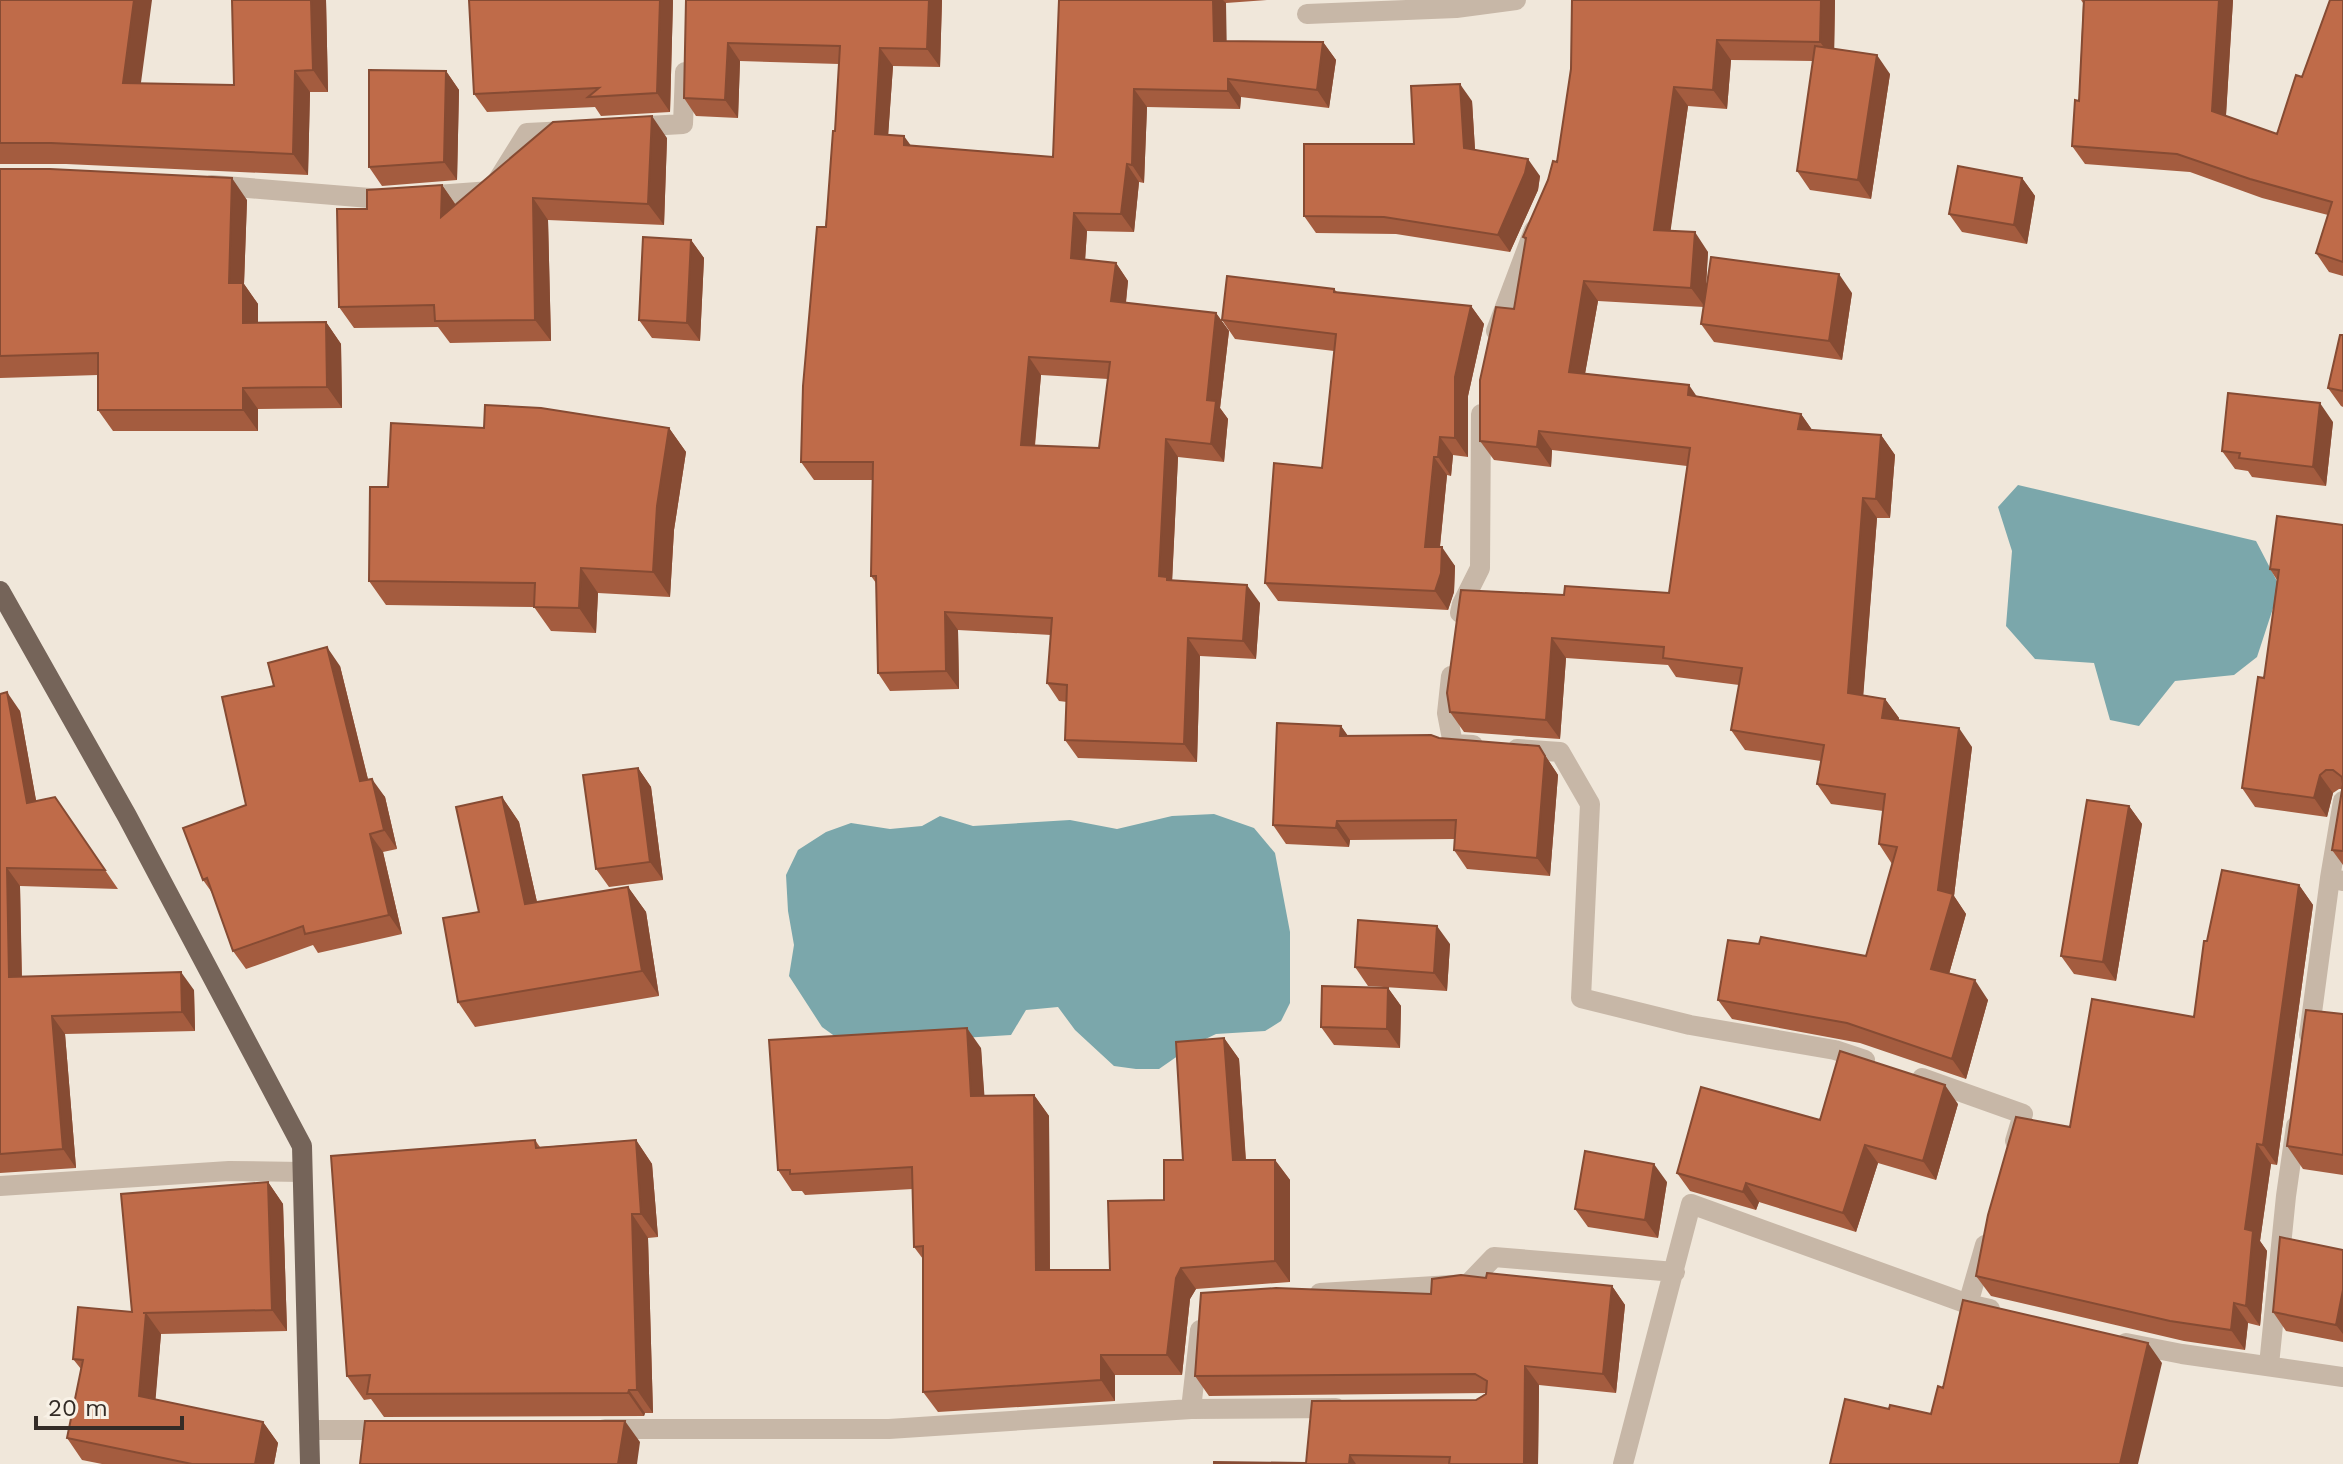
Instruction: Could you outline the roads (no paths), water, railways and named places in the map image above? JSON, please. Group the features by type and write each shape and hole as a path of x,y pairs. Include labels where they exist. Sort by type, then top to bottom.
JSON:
{"main road":[{"path":"0,591 127,816 302,1146 310,1464"}],"street":[{"path":"1307,14 1456,8 1516,0"},
{"path":"192,184 382,199 491,191 527,133 683,124 685,59"},
{"path":"1491,351 1498,320 1539,217"},
{"path":"1481,398 1480,568 1462,604 1447,713 1453,744 1560,752 1590,804 1581,998 1690,1025 1835,1050 1879,1064"},
{"path":"2307,1056 2336,880 2343,801"},
{"path":"1909,1074 2023,1114 2010,1157"},
{"path":"2269,1365 2286,1196 2300,1103"},
{"path":"0,1186 229,1171 301,1172"},
{"path":"1623,1464 1691,1204 1968,1304 2012,1315"},
{"path":"1968,1304 1989,1231"},
{"path":"1296,1294 1468,1284 1494,1257 1675,1272"},
{"path":"1191,1409 1201,1315"},
{"path":"2101,1337 2182,1354 2343,1377"},
{"path":"591,1429 889,1429 1191,1409 1364,1407"},
{"path":"309,1430 403,1430"}],"water":[{"path":"2018,485 2256,541 2280,587 2257,657 2234,675 2175,681 2139,726 2110,720 2094,663 2035,659 2006,626 2012,551 1998,507"},
{"path":"1214,814 1254,828 1275,853 1290,932 1290,1003 1281,1021 1265,1031 1216,1034 1195,1044 1159,1069 1114,1066 1075,1030 1058,1007 1026,1010 1011,1035 847,1045 822,1027 789,976 794,945 786,875 798,850 826,832 851,823 890,829 922,826 940,816 973,826 1070,820 1117,829 1172,816"}]}
